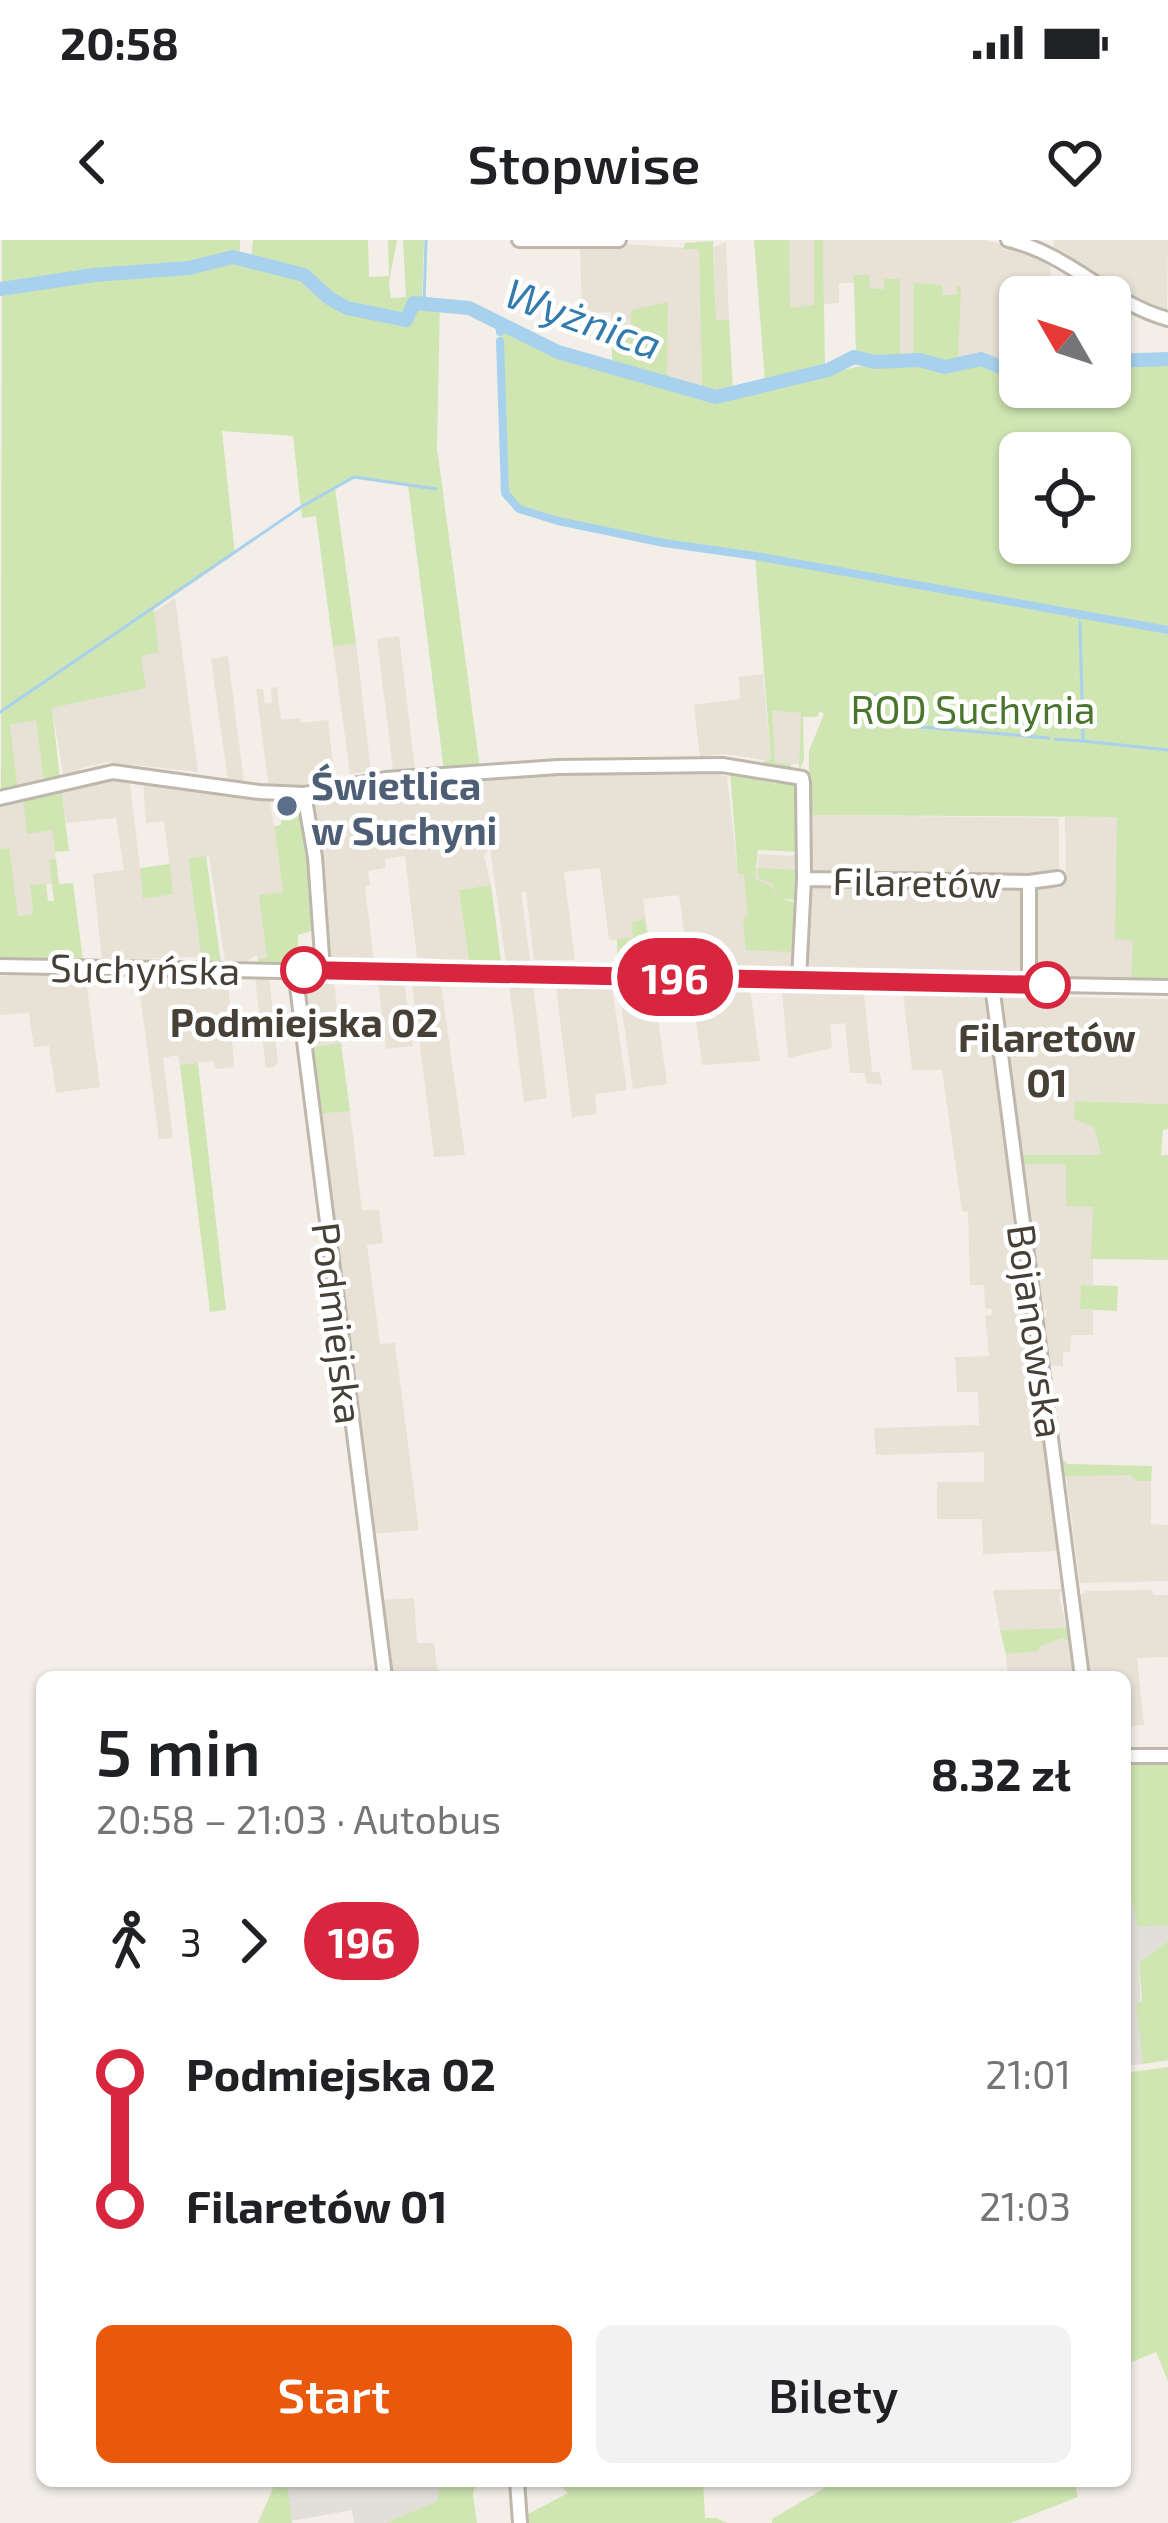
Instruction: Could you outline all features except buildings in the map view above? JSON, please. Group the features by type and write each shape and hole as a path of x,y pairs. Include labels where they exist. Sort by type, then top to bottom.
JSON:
{"street":[{"path":"519,240 619,240"},
{"path":"1008,240 1048,255 1124,303 1168,319"},
{"path":"0,798 113,772 304,794 350,783 559,767 722,765 802,778 799,980 1168,987"},
{"path":"304,794 315,857 323,970"},
{"name":"Filaretów","path":"804,879 1029,882 1058,878"},
{"name":"Filaretów","path":"1029,882 1029,984"},
{"name":"Suchyńska","path":"0,966 799,980"},
{"name":"Podmiejska","path":"295,970 384,1671"},
{"name":"Bojanowska","path":"992,985 1081,1671"},
{"path":"1131,1756 1168,1756"},
{"path":"517,2487 520,2523"}],"shaded area":[{"path":"789,240 814,240 814,306 789,309"},
{"path":"823,240 984,240 1005,245 1006,251 1013,244 1051,260 1050,276 999,276 999,363 975,354 937,364 920,358 900,359 900,352 856,352 854,283 839,283 839,303 824,304"},
{"path":"1054,240 1168,240 1167,315 1131,303 1131,276 1089,276 1080,271 1080,263 1074,265 1053,252"},
{"path":"726,242 729,320 716,320 714,247"},
{"path":"580,245 699,249 702,391 667,381 668,302 648,309 632,325 612,326 611,312 582,314"},
{"path":"175,598 198,772 107,762 64,778 52,708 145,688 141,656 159,651 154,612"},
{"path":"399,636 415,769 393,770 377,639"},
{"path":"356,643 371,771 350,774 333,647"},
{"path":"228,656 244,782 228,780 211,659"},
{"path":"763,674 771,761 726,754 700,757 694,705 740,699 739,677"},
{"path":"277,687 281,720 328,720 335,782 269,789 256,689 263,689 265,704 272,703 271,688"},
{"path":"771,711 801,713 801,764 775,764"},
{"path":"36,719 44,784 18,791 10,725"},
{"path":"721,768 721,776 727,776 738,873 758,868 759,854 799,856 797,900 780,899 796,903 792,975 728,974 727,968 689,966 679,895 643,899 653,972 618,972 617,940 609,940 600,868 564,872 575,960 534,960 526,892 521,892 531,967 513,966 506,962 490,848 484,855 491,885 459,890 469,963 417,957 405,856 385,859 385,868 368,871 370,885 365,887 374,962 330,960 312,799 378,783"},
{"path":"129,777 144,899 173,893 164,821 146,823 143,778 270,800 283,892 260,896 267,959 256,955 246,962 225,961 209,856 188,860 201,957 102,960 93,874 124,870 116,818 66,823 61,787"},
{"path":"23,799 52,830 56,859 49,861 52,884 30,886 33,915 18,916 8,848 0,849 0,804"},
{"path":"808,815 1059,818 1059,868 1031,875 808,872"},
{"path":"1065,817 1117,817 1168,982 1035,980 1036,888 1059,888 1066,877"},
{"path":"811,887 1022,888 1021,978 803,975"},
{"path":"0,976 86,979 100,1087 56,1093 49,1046 34,1047 29,1013 0,1015"},
{"path":"255,977 269,977 278,1063 273,1067 266,1068"},
{"path":"138,979 228,980 234,1067 216,1069 214,1061 180,1065 178,1055 163,1058 173,1138 159,1139"},
{"path":"300,980 334,981 341,1043 309,1046"},
{"path":"378,981 404,981 413,1046 386,1049"},
{"path":"412,983 441,984 465,1155 434,1157"},
{"path":"509,984 533,985 547,1098 524,1102"},
{"path":"556,986 612,987 627,1090 595,1094 597,1114 572,1117"},
{"path":"750,988 760,1061 702,1065 692,989"},
{"path":"619,989 654,990 667,1084 633,1089"},
{"path":"782,992 864,992 872,1072 880,1072 882,1085 866,1083 865,1073 850,1073 845,1023 830,1025 832,1048 788,1058"},
{"path":"988,992 1010,1148 1006,1157 1027,1278 1020,1283 1028,1288 1032,1314 1027,1314 1028,1323 1033,1323 1039,1371 1034,1379 1040,1380 1043,1446 1053,1478 1048,1483 1057,1551 983,1554 982,1519 937,1519 937,1482 984,1482 984,1452 876,1455 874,1428 979,1425 978,1392 957,1392 955,1357 989,1356 985,1316 992,1315 992,1309 985,1308 984,1285 970,1285 968,1212 962,1211 942,1070 912,1070 903,993"},
{"path":"1004,995 1036,996 1040,1001 1051,997 1168,999 1168,1104 1075,1101 1094,1126 1101,1155 1020,1155 998,1001"},
{"path":"350,1111 362,1210 379,1210 383,1243 367,1245 380,1344 395,1343 419,1530 371,1534 338,1278 342,1276 330,1219 325,1134 319,1133 317,1114"},
{"path":"1067,1163 1093,1206 1093,1285 1081,1285 1081,1309 1093,1310 1093,1335 1071,1335 1063,1366 1046,1365 1045,1335 1040,1333 1038,1317 1046,1317 1047,1310 1038,1309 1023,1164"},
{"path":"1069,1473 1130,1475 1137,1481 1151,1481 1151,1524 1168,1525 1168,1581 1080,1583"},
{"path":"1062,1589 1059,1597 1067,1629 1000,1630 993,1590"},
{"path":"1152,1590 1153,1595 1168,1595 1168,1657 1137,1658 1144,1725 1131,1726 1131,1671 1085,1671 1081,1595 1086,1591"},
{"path":"414,1598 417,1643 434,1643 437,1671 389,1671 381,1600"},
{"path":"1070,1638 1073,1671 1007,1671 1006,1654 1038,1651"},
{"path":"1131,1898 1138,1926 1168,1925 1168,1941 1139,1962 1143,2064 1131,2065"},
{"path":"288,2487 440,2487 437,2501 385,2523 354,2523 352,2510 291,2521"}],"green space":[{"path":"2,240 240,240 240,256 251,258 253,240 368,240 369,277 389,276 388,240 397,240 389,282 391,298 406,297 403,240 424,240 422,300 440,302 437,448 480,768 444,771 408,485 354,477 335,488 356,643 333,647 316,516 302,518 293,436 222,431 235,554 154,609 159,652 141,656 146,688 52,708 60,779 44,784 36,720 10,725 18,791 1,795"},
{"path":"754,240 789,240 790,308 814,305 814,240 823,240 825,369 765,382"},
{"path":"713,241 716,320 729,320 733,390 717,395 702,391 699,249 683,249 685,243"},
{"path":"854,275 869,275 870,289 884,289 884,279 900,279 900,359 848,356 856,352"},
{"path":"914,283 942,285 943,295 957,295 957,286 961,286 958,357 949,363 913,358"},
{"path":"668,302 667,381 612,364 612,326 631,325 631,310"},
{"name":"ROD Suchynia","path":"499,325 559,355 717,399 856,367 919,362 944,369 981,361 999,365 999,408 1131,408 1131,363 1168,362 1168,628 822,569 1168,631 1168,982 1131,982 1133,941 1115,939 1117,817 809,815 809,751 824,714 803,717 804,760 799,771 801,713 772,711 775,763 791,764 791,772 763,768 764,761 771,760 755,556 664,543 519,509 505,493"},
{"path":"730,772 773,777 774,786 778,778 799,781 802,852 758,850 755,879 772,886 778,899 773,884 758,878 758,868 798,870 799,856 791,854 801,854 799,900 780,899 799,903 792,975 793,952 746,950 743,918 748,916 744,874 738,874"},
{"path":"61,787 69,851 55,852 52,830 27,834 23,799 0,802"},
{"path":"306,815 313,858 314,930 298,935 298,952 292,952 289,963 258,963 267,958 259,895 283,892 274,826"},
{"path":"9,848 18,916 33,914 30,885 46,884 48,901 54,901 49,860 56,859 59,884 73,883 83,960 0,960 0,849"},
{"path":"206,856 221,963 202,963 188,859"},
{"path":"170,864 173,894 143,899 140,868"},
{"path":"491,885 502,969 454,967 454,962 469,962 459,890"},
{"path":"645,919 652,966 722,967 723,974 618,972 617,939 633,938 632,922"},
{"path":"341,1043 350,1111 317,1114 309,1047"},
{"path":"198,1063 226,1310 210,1312 180,1065"},
{"path":"1075,1101 1168,1104 1161,1155 1168,1155 1168,1260 1091,1259 1093,1207 1066,1206 1066,1164 1018,1164 1017,1155 1101,1155 1094,1127 1074,1119"},
{"path":"1081,1285 1118,1286 1117,1311 1080,1309"},
{"path":"1052,1417 1057,1417 1062,1459 1068,1464 1152,1466 1151,1481 1137,1481 1130,1475 1060,1476"},
{"path":"1074,1628 1072,1641 1062,1638 1039,1651 1006,1654 1000,1630"},
{"path":"1131,1759 1168,1760 1168,1925 1138,1927 1131,1898"},
{"path":"1168,1941 1168,2060 1143,2064 1136,2004 1142,2001 1139,1962"},
{"path":"1168,2067 1168,2381 1156,2352 1131,2362 1131,2072"},
{"path":"273,2487 288,2487 292,2523 258,2523"},
{"path":"440,2487 474,2487 477,2523 385,2523 437,2501"},
{"path":"562,2487 703,2487 705,2518 727,2523 524,2523 524,2516 568,2493"},
{"path":"1076,2487 1078,2497 1011,2523 772,2523 823,2489"}],"waterway":[{"path":"424,303 426,240"},
{"name":"Wyżnica","path":"0,289 189,268 233,257 304,275 347,308 406,320 414,303 469,308 558,352 716,397 828,370 854,357 875,362 919,360 945,367 981,359 999,366"},
{"name":"Wyżnica","path":"499,323 500,332"},
{"path":"500,341 505,493 519,509 664,543 1168,630"},
{"name":"Wyżnica","path":"1131,360 1168,359"},
{"path":"0,712 301,507 354,477 436,489"},
{"path":"1080,623 1083,741 1168,750"},
{"path":"876,695 906,697 909,726 1049,738"},
{"path":"1055,739 1081,741"}],"bus line":[{"name":"196","path":"304,970 1047,985"}],"place":[{"name":"Świetlica w Suchyni","path":"287,806"},
{"name":"Podmiejska 02","path":"304,970"},
{"name":"Filaretów 01","path":"1047,985"}]}
